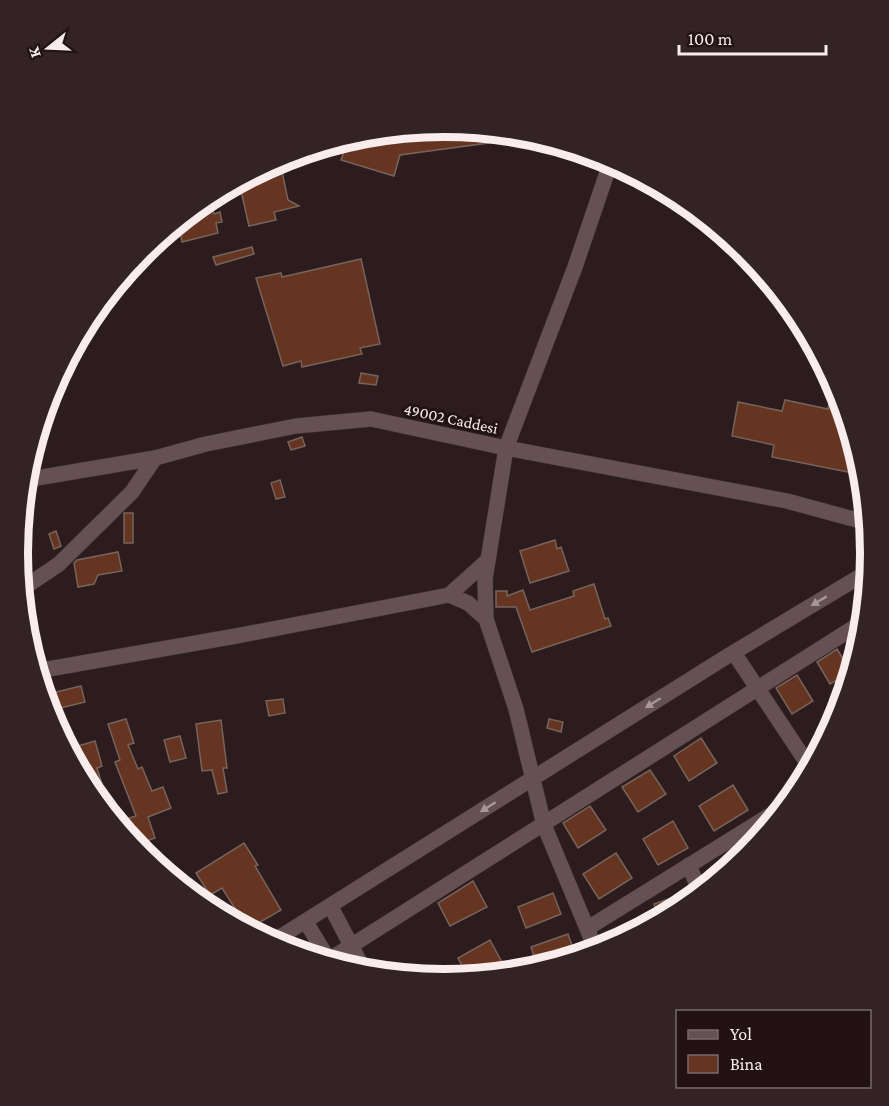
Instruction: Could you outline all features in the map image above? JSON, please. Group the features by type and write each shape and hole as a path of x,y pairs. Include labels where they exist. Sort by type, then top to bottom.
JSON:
{"street":[{"path":"593,941 544,825 516,709 486,619 485,579 506,448 575,267 608,171"},
{"name":"49002 Caddesi","path":"35,478 155,458 206,444 296,426 371,419 506,448 787,501 860,522"},
{"path":"29,584 59,564 132,492 155,458"},
{"path":"46,669 449,595 488,560"},
{"path":"282,936 734,652 860,576"},
{"path":"449,595 468,603 486,619"},
{"path":"338,955 854,627"},
{"path":"734,652 805,760"},
{"path":"588,928 765,818"},
{"path":"689,864 697,884"},
{"path":"331,907 359,960"},
{"path":"306,922 323,951"}],"building":[{"path":"444,137 501,141 400,155 394,176 341,160 345,149 385,142"},
{"path":"282,170 288,200 299,206 274,212 276,220 249,226 241,191"},
{"path":"211,208 214,214 220,212 222,222 216,223 218,233 182,242 180,232"},
{"path":"252,247 254,254 216,265 213,257"},
{"path":"361,259 380,344 360,348 362,354 302,367 301,361 283,366 256,278 281,273 282,277"},
{"path":"361,373 378,376 376,385 359,383"},
{"path":"830,397 853,473 772,457 774,445 732,436 738,402 782,411 785,400 828,409"},
{"path":"302,437 305,446 291,450 288,442"},
{"path":"280,480 285,497 276,499 271,483"},
{"path":"124,513 133,513 133,543 124,543"},
{"path":"56,531 61,546 54,549 49,534"},
{"path":"555,540 557,549 561,547 569,571 530,583 520,551"},
{"path":"118,552 122,571 98,575 94,584 78,587 74,563 77,560"},
{"path":"594,584 605,619 608,618 611,626 532,652 516,607 496,607 496,591 507,591 507,596 523,590 530,610 574,596 573,591"},
{"path":"837,649 845,663 841,678 830,684 817,662"},
{"path":"797,675 813,701 792,714 776,688"},
{"path":"81,686 85,702 59,708 53,693"},
{"path":"283,699 285,713 269,716 266,701"},
{"path":"126,719 134,743 128,745 138,769 142,767 152,791 163,787 171,808 148,817 155,838 145,841 125,819 136,816 115,762 120,760 108,724"},
{"path":"549,719 563,722 561,732 547,728"},
{"path":"221,720 227,768 223,768 227,792 218,794 212,770 202,771 196,724"},
{"path":"180,736 186,758 170,762 164,740"},
{"path":"701,738 717,763 689,781 674,756"},
{"path":"95,741 102,766 97,768 103,787 99,784 76,747"},
{"path":"650,770 666,794 638,812 622,787"},
{"path":"733,785 748,810 714,831 699,806"},
{"path":"590,806 606,830 578,848 563,823"},
{"path":"673,821 688,848 658,865 643,839"},
{"path":"244,843 281,910 257,924 239,914 222,888 210,895 196,873"},
{"path":"616,853 632,878 599,899 583,874"},
{"path":"473,881 487,907 450,926 438,903"},
{"path":"553,893 561,914 526,928 518,907"},
{"path":"683,894 656,911 654,904"},
{"path":"568,934 573,949 535,959 531,947"},
{"path":"490,940 503,964 463,968 458,958"}]}
